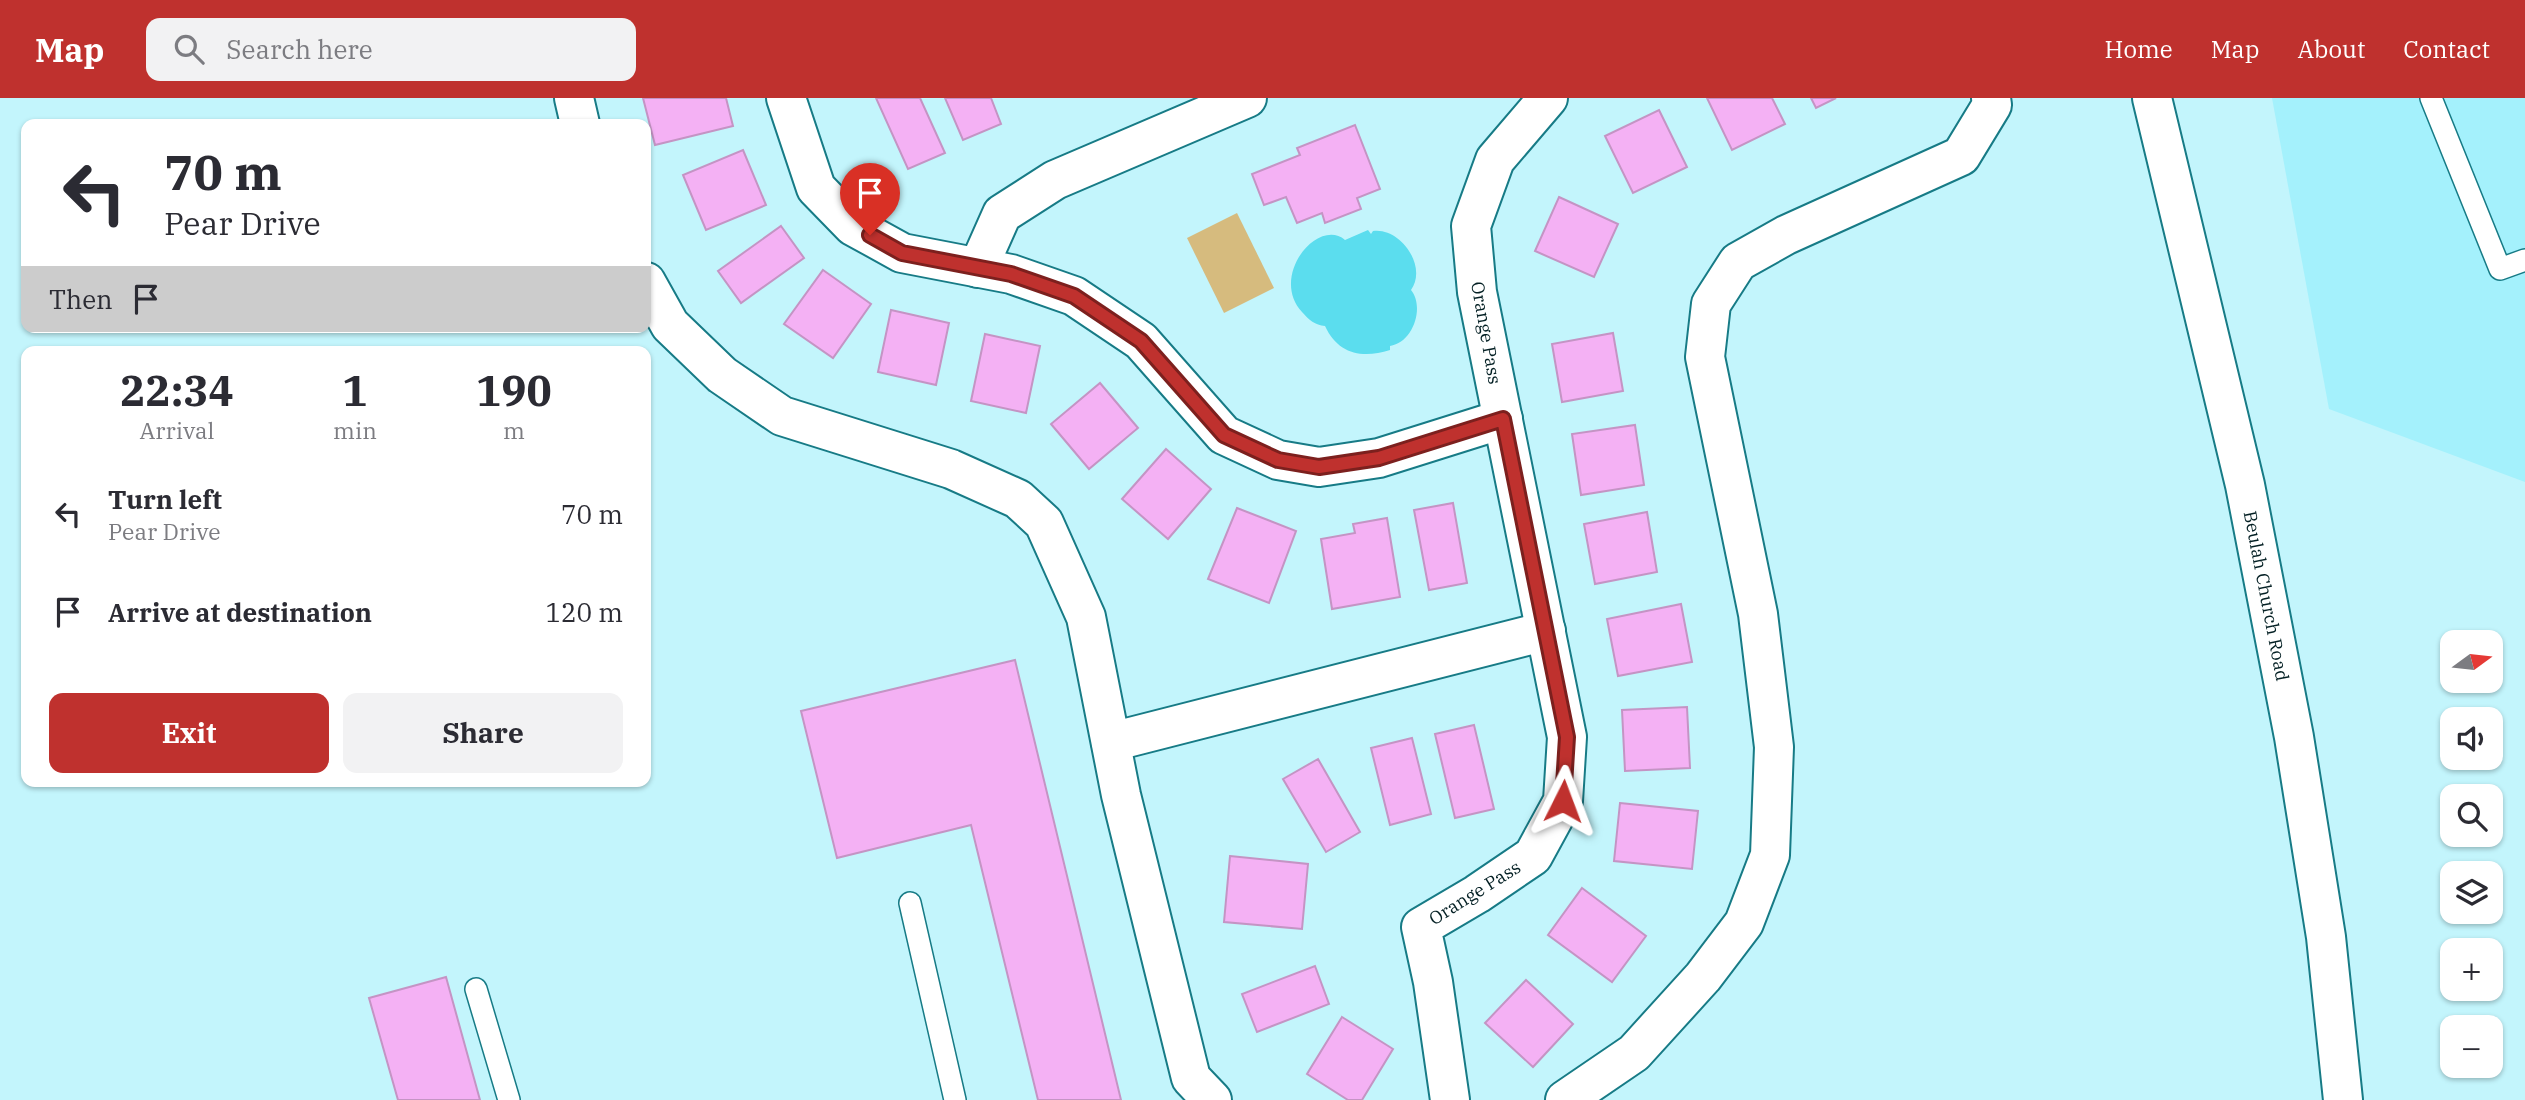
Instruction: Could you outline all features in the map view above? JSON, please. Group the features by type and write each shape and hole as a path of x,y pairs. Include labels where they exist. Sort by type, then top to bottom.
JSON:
{"street":[{"path":"574,98 579,119"},
{"path":"786,98 816,188 853,226 902,253 1011,274 1074,296 1141,341 1224,435 1278,460 1319,467 1379,458 1503,419"},
{"path":"978,268 1002,214 1055,180 1247,98"},
{"name":"Orange Pass","path":"1450,1100 1433,982 1421,927 1534,856 1563,801 1567,737 1477,292 1471,226 1495,159 1548,98"},
{"path":"1565,1100 1634,1053 1703,977 1744,923 1770,855 1774,747 1758,614 1705,357 1711,304 1738,262 1786,235 1961,156 1992,105 1991,98"},
{"name":"Beulah Church Road","path":"2152,98 2245,485 2294,737 2326,937 2343,1100"},
{"path":"651,291 670,325 722,375 782,416 951,469 1018,499 1044,523 1086,617 1121,795 1191,1078 1212,1100"},
{"path":"1111,742 1546,631"}],"lane":[{"path":"2431,98 2500,270 2525,260"},
{"path":"910,903 956,1100"},
{"path":"476,989 509,1100"}],"shaded area":[{"path":"2272,98 2525,98 2525,482 2329,409"},
{"path":"1237,213 1274,288 1224,313 1187,238"},
{"path":"1368,230 1371,234 1373,231 1383,231 1393,235 1414,260 1415,280 1411,290 1415,297 1417,314 1405,338 1390,346 1390,350 1361,354 1344,348 1325,326 1315,323 1302,312 1293,298 1291,282 1294,267 1311,243 1322,236 1334,235 1345,240"}],"building":[{"path":"643,98 726,98 733,126 655,145 651,119 648,119"},
{"path":"876,98 920,98 945,153 908,169"},
{"path":"945,98 991,98 1001,124 963,140"},
{"path":"1707,98 1772,98 1785,124 1732,150"},
{"path":"1811,98 1836,98 1816,108"},
{"path":"1659,110 1687,167 1633,193 1605,136"},
{"path":"1355,125 1380,189 1357,198 1361,209 1325,223 1322,213 1297,223 1286,197 1264,205 1252,174 1300,155 1297,148"},
{"path":"743,150 766,205 706,230 683,175"},
{"path":"1559,197 1618,224 1594,277 1535,251"},
{"path":"781,226 804,258 741,303 718,271"},
{"path":"823,270 871,304 833,358 784,324"},
{"path":"891,310 949,323 936,385 878,372"},
{"path":"1613,333 1623,391 1562,402 1552,344"},
{"path":"985,334 1040,346 1026,413 971,401"},
{"path":"1100,383 1138,428 1089,469 1051,424"},
{"path":"1635,425 1644,485 1581,495 1572,434"},
{"path":"1166,449 1211,489 1168,539 1122,499"},
{"path":"1453,503 1467,583 1429,590 1414,510"},
{"path":"1237,508 1296,531 1269,603 1208,579"},
{"path":"1647,512 1657,572 1595,584 1584,524"},
{"path":"1387,518 1400,597 1332,609 1321,539 1355,533 1353,524"},
{"path":"1681,604 1692,662 1618,676 1607,619"},
{"path":"1015,660 1121,1100 1038,1100 971,825 837,858 801,711"},
{"path":"1687,707 1690,768 1625,771 1622,710"},
{"path":"1474,725 1494,809 1455,818 1435,734"},
{"path":"1412,738 1431,814 1390,825 1371,748"},
{"path":"1318,759 1360,832 1326,852 1283,779"},
{"path":"1620,803 1698,811 1692,869 1614,861"},
{"path":"1230,856 1308,864 1302,929 1224,922"},
{"path":"1582,888 1646,936 1612,982 1548,935"},
{"path":"1315,966 1329,1004 1257,1032 1242,994"},
{"path":"446,977 480,1100 398,1100 369,998"},
{"path":"1526,980 1573,1024 1533,1067 1485,1023"},
{"path":"1342,1017 1393,1049 1362,1100 1348,1100 1307,1074"}],"route":[{"path":"870,235 902,253 1011,274 1074,296 1141,341 1224,435 1278,460 1319,467 1379,458 1503,419 1567,737 1563,801"}]}
